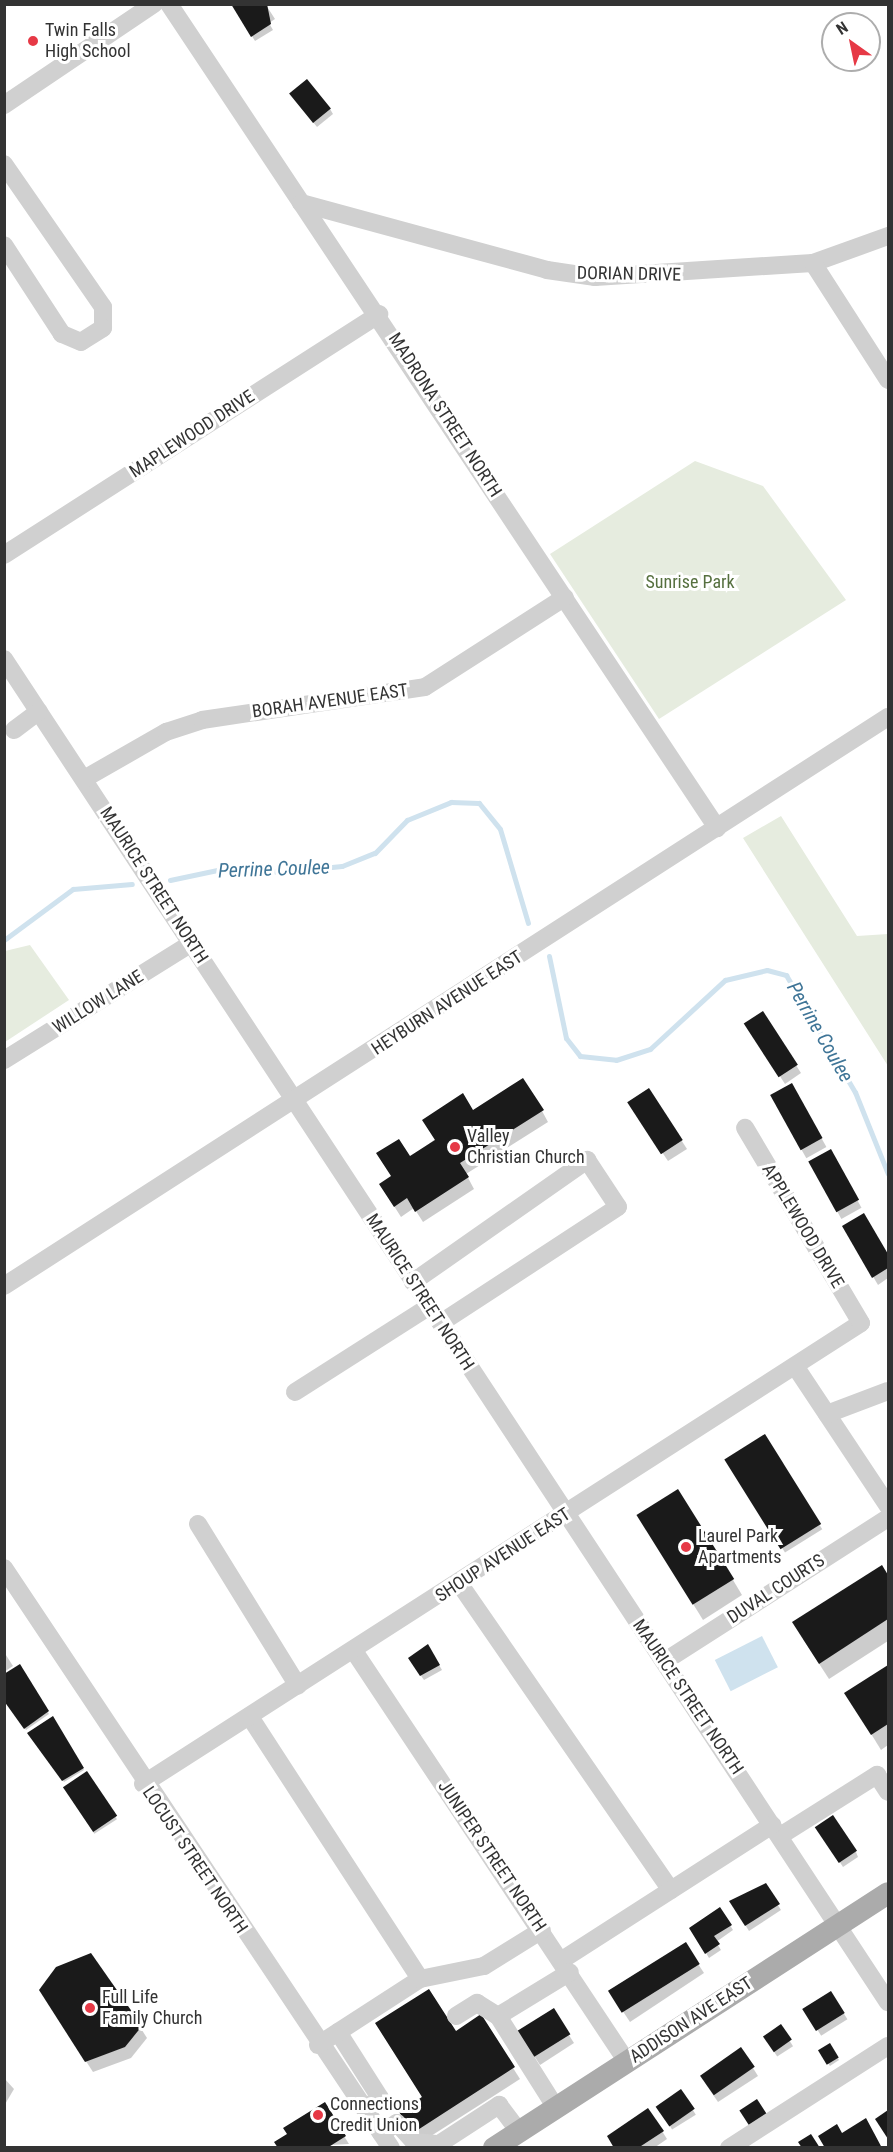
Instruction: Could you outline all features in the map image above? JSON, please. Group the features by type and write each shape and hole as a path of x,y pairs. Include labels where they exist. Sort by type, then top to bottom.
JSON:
{"main road":[{"name":"ADDISON AVE EAST","path":"494,2148 888,1893"}],"street":[{"path":"4,105 154,4"},
{"name":"MADRONA STREET NORTH","path":"169,4 379,314 717,828"},
{"path":"4,164 102,307 103,328 81,342 62,334 4,245"},
{"name":"DORIAN DRIVE","path":"301,202 547,270 595,277 813,263 888,236"},
{"path":"813,263 888,380"},
{"name":"MAPLEWOOD DRIVE","path":"4,555 379,314"},
{"name":"BORAH AVENUE EAST","path":"84,779 166,732 202,720 425,687 565,597"},
{"name":"MAURICE STREET NORTH","path":"4,659 296,1101 564,1515 665,1661 888,2002"},
{"path":"14,730 39,711"},
{"name":"HEYBURN AVENUE EAST","path":"4,1286 296,1101 888,717"},
{"name":"WILLOW LANE","path":"4,1060 192,943"},
{"name":"APPLEWOOD DRIVE","path":"745,1128 861,1323"},
{"path":"413,1282 587,1160 618,1207 441,1323"},
{"path":"295,1392 430,1306"},
{"name":"SHOUP AVENUE EAST","path":"143,1784 354,1651 861,1323"},
{"path":"795,1366 888,1506"},
{"path":"827,1414 888,1391"},
{"name":"DUVAL COURTS","path":"665,1661 888,1518"},
{"path":"198,1524 298,1686"},
{"name":"LOCUST STREET NORTH","path":"4,1568 143,1784 318,2045 386,2140"},
{"path":"459,1583 671,1890"},
{"name":"JUNIPER STREET NORTH","path":"354,1651 566,1966 627,2062"},
{"path":"250,1717 420,1979"},
{"path":"498,2016 671,1890 877,1775 888,1792"},
{"path":"318,2045 420,1979 484,1966 542,1930"},
{"path":"456,2016 477,2002 498,2016 556,2108"},
{"path":"338,2032 380,2098 364,2109"},
{"path":"729,2148 888,2046"},
{"path":"386,2140 396,2123 414,2142 439,2144 499,2105 519,2132"}],"green space":[{"name":"Sunrise Park","path":"695,461 763,486 846,600 659,719 550,554"},
{"path":"781,816 857,936 888,934 888,1066 743,838"},
{"path":"30,945 69,1000 5,1042 5,951"}],"water":[{"path":"762,1636 778,1667 731,1691 715,1660"}],"building":[{"path":"231,4 267,4 271,24 251,37"},
{"path":"307,79 331,109 313,123 289,93"},
{"path":"763,1011 798,1065 779,1077 744,1024"},
{"name":"Valley Christian Church","path":"523,1078 544,1110 460,1163 469,1177 415,1212 407,1198 394,1207 379,1184 391,1176 376,1153 399,1139 410,1156 435,1140 422,1120 463,1093 473,1110"},
{"path":"792,1083 823,1138 801,1150 770,1095"},
{"path":"649,1088 683,1140 661,1154 627,1102"},
{"path":"831,1149 859,1200 836,1212 808,1162"},
{"path":"864,1213 888,1254 888,1268 872,1278 842,1226"},
{"name":"Laurel Park Apartments","path":"765,1434 821,1524 780,1549 724,1459"},
{"name":"Laurel Park Apartments","path":"678,1489 734,1579 693,1605 636,1515"},
{"name":"Laurel Park Apartments","path":"882,1565 888,1575 888,1619 819,1664 792,1622"},
{"path":"428,1644 440,1665 420,1676 408,1658"},
{"path":"20,1664 49,1711 24,1729 4,1701 4,1674"},
{"path":"888,1665 888,1724 871,1735 844,1693"},
{"path":"53,1716 84,1768 62,1781 27,1733"},
{"path":"87,1771 117,1816 93,1832 63,1787"},
{"path":"833,1815 857,1851 839,1863 815,1827"},
{"path":"766,1883 780,1904 745,1926 729,1901"},
{"path":"720,1907 732,1925 714,1936 720,1944 705,1954 689,1928"},
{"path":"686,1942 700,1964 622,2013 608,1991"},
{"name":"Full Life Family Church","path":"91,1953 142,2026 125,2047 85,2062 39,1990 56,1967"},
{"path":"429,1989 456,2031 481,2014 515,2067 413,2133 399,2112 422,2097 375,2023"},
{"path":"831,1991 845,2013 816,2031 802,2009"},
{"path":"554,2008 570,2034 533,2058 517,2031"},
{"path":"781,2024 792,2040 774,2052 763,2037"},
{"path":"830,2043 839,2058 827,2065 818,2050"},
{"path":"741,2047 755,2067 714,2095 700,2076"},
{"path":"681,2089 695,2109 669,2126 656,2107"},
{"path":"757,2099 768,2116 750,2127 739,2110"},
{"name":"Connections Credit Union","path":"325,2102 346,2136 327,2148 278,2148 274,2142 287,2134 283,2128"},
{"path":"648,2108 664,2131 638,2148 614,2148 607,2136"},
{"path":"888,2110 888,2139 875,2119"},
{"path":"866,2118 882,2148 825,2148 818,2136 837,2124 842,2133"},
{"path":"811,2134 820,2148 802,2148 798,2142"}],"waterway":[{"name":"Perrine Coulee","path":"170,880 227,868 283,872 342,866 375,853 407,820 451,802 479,803 500,829 528,923"},
{"name":"Perrine Coulee","path":"4,940 73,889 132,884"},
{"name":"Perrine Coulee","path":"549,956 566,1038 580,1056 616,1060 650,1049 725,980 767,970 786,975 855,1092 888,1174"}],"place":[{"name":"Twin Falls High School","path":"33,41"},
{"name":"Valley Christian Church","path":"455,1147"},
{"name":"Laurel Park Apartments","path":"686,1547"},
{"name":"Full Life Family Church","path":"90,2008"},
{"name":"Connections Credit Union","path":"318,2115"}]}
